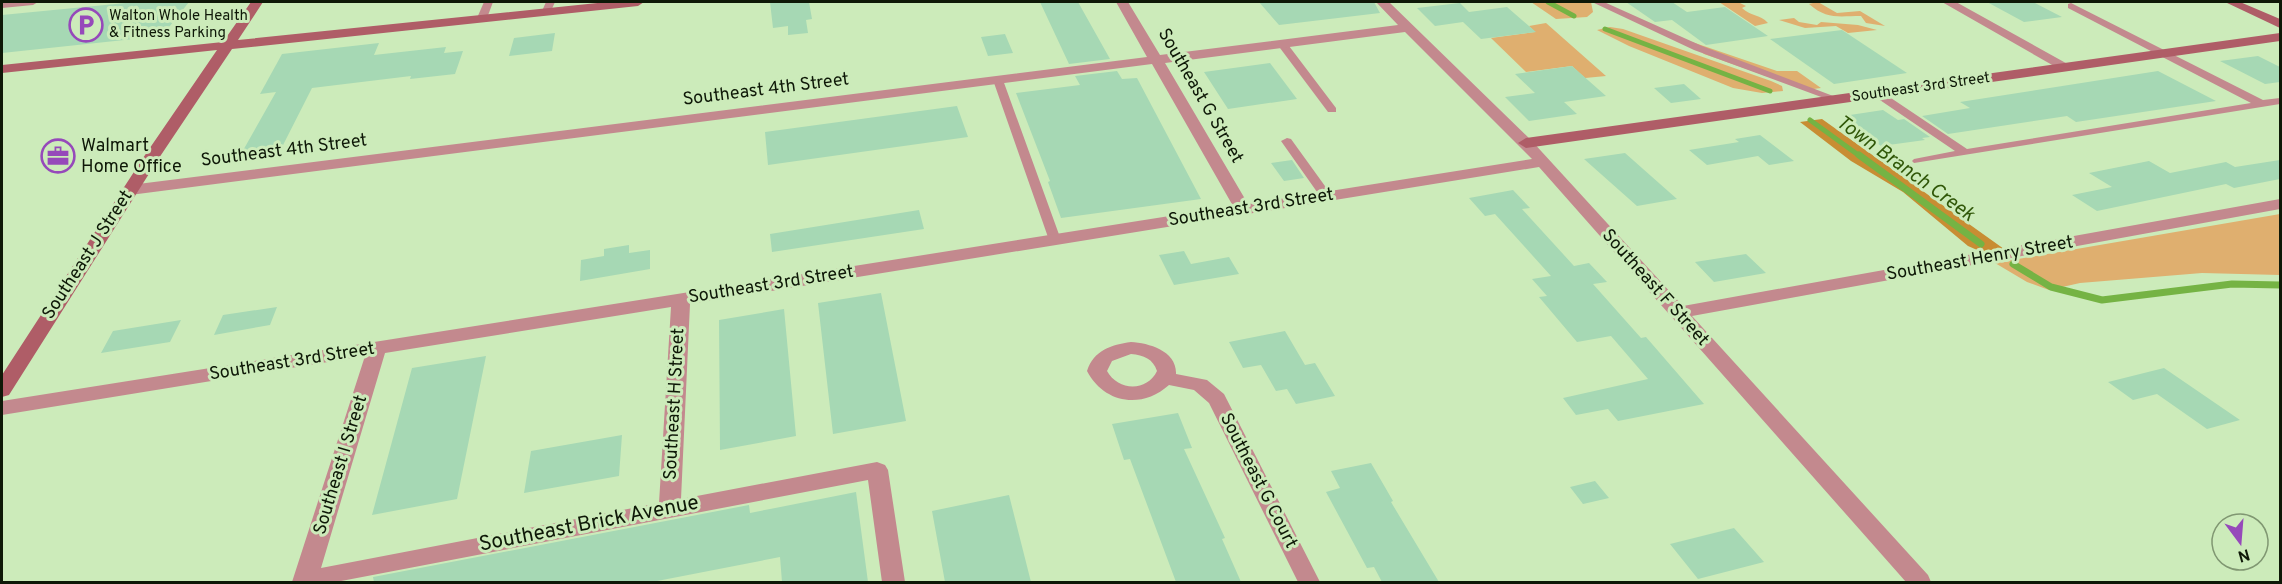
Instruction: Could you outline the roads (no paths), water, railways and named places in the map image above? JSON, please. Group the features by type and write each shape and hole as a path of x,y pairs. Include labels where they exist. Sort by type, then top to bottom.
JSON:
{"street":[{"name":"Southeast J Street","path":"2,390 130,190 258,2"},
{"path":"2,69 482,18 548,6 638,2"},
{"name":"Southeast G Street","path":"1122,2 1244,210"},
{"name":"Southeast F Street","path":"1382,2 1526,143 1920,582"},
{"path":"1948,2 2066,67"},
{"path":"2231,2 2280,24"},
{"name":"Southeast 4th Street","path":"130,190 1407,28"},
{"name":"Southeast 3rd Street","path":"1526,143 2280,37"},
{"name":"Southeast 3rd Street","path":"2,408 1542,162"},
{"name":"Southeast Henry Street","path":"1679,313 2280,204"},
{"name":"Southeast H Street","path":"670,508 681,299"},
{"name":"Southeast I Street","path":"304,582 377,348"},
{"name":"Southeast G Court","path":"1165,378 1200,385 1217,399 1309,582"},
{"name":"Southeast Brick Avenue","path":"304,582 341,572 877,470 894,582"}],"lane":[{"path":"2,4 33,2"},
{"path":"482,18 488,2"},
{"path":"1597,2 1698,48 1836,99"},
{"path":"2071,6 2262,104"},
{"path":"1282,44 1332,110"},
{"path":"998,80 1055,240"},
{"path":"1878,94 1965,153"},
{"path":"1918,161 2280,101"},
{"path":"1287,141 1326,196"}],"waterway":[{"name":"Town Branch Creek","path":"1548,2 1574,16"},
{"name":"Town Branch Creek","path":"1605,29 1770,91"},
{"name":"Town Branch Creek","path":"1810,120 1861,157"},
{"name":"Town Branch Creek","path":"1859,155 1981,244"},
{"name":"Town Branch Creek","path":"2013,264 2051,287 2102,300 2232,284 2280,285"}],"place":[{"name":"Walton Whole Health & Fitness Parking","path":"86,25"},
{"name":"Walmart Home Office","path":"58,156"}]}
